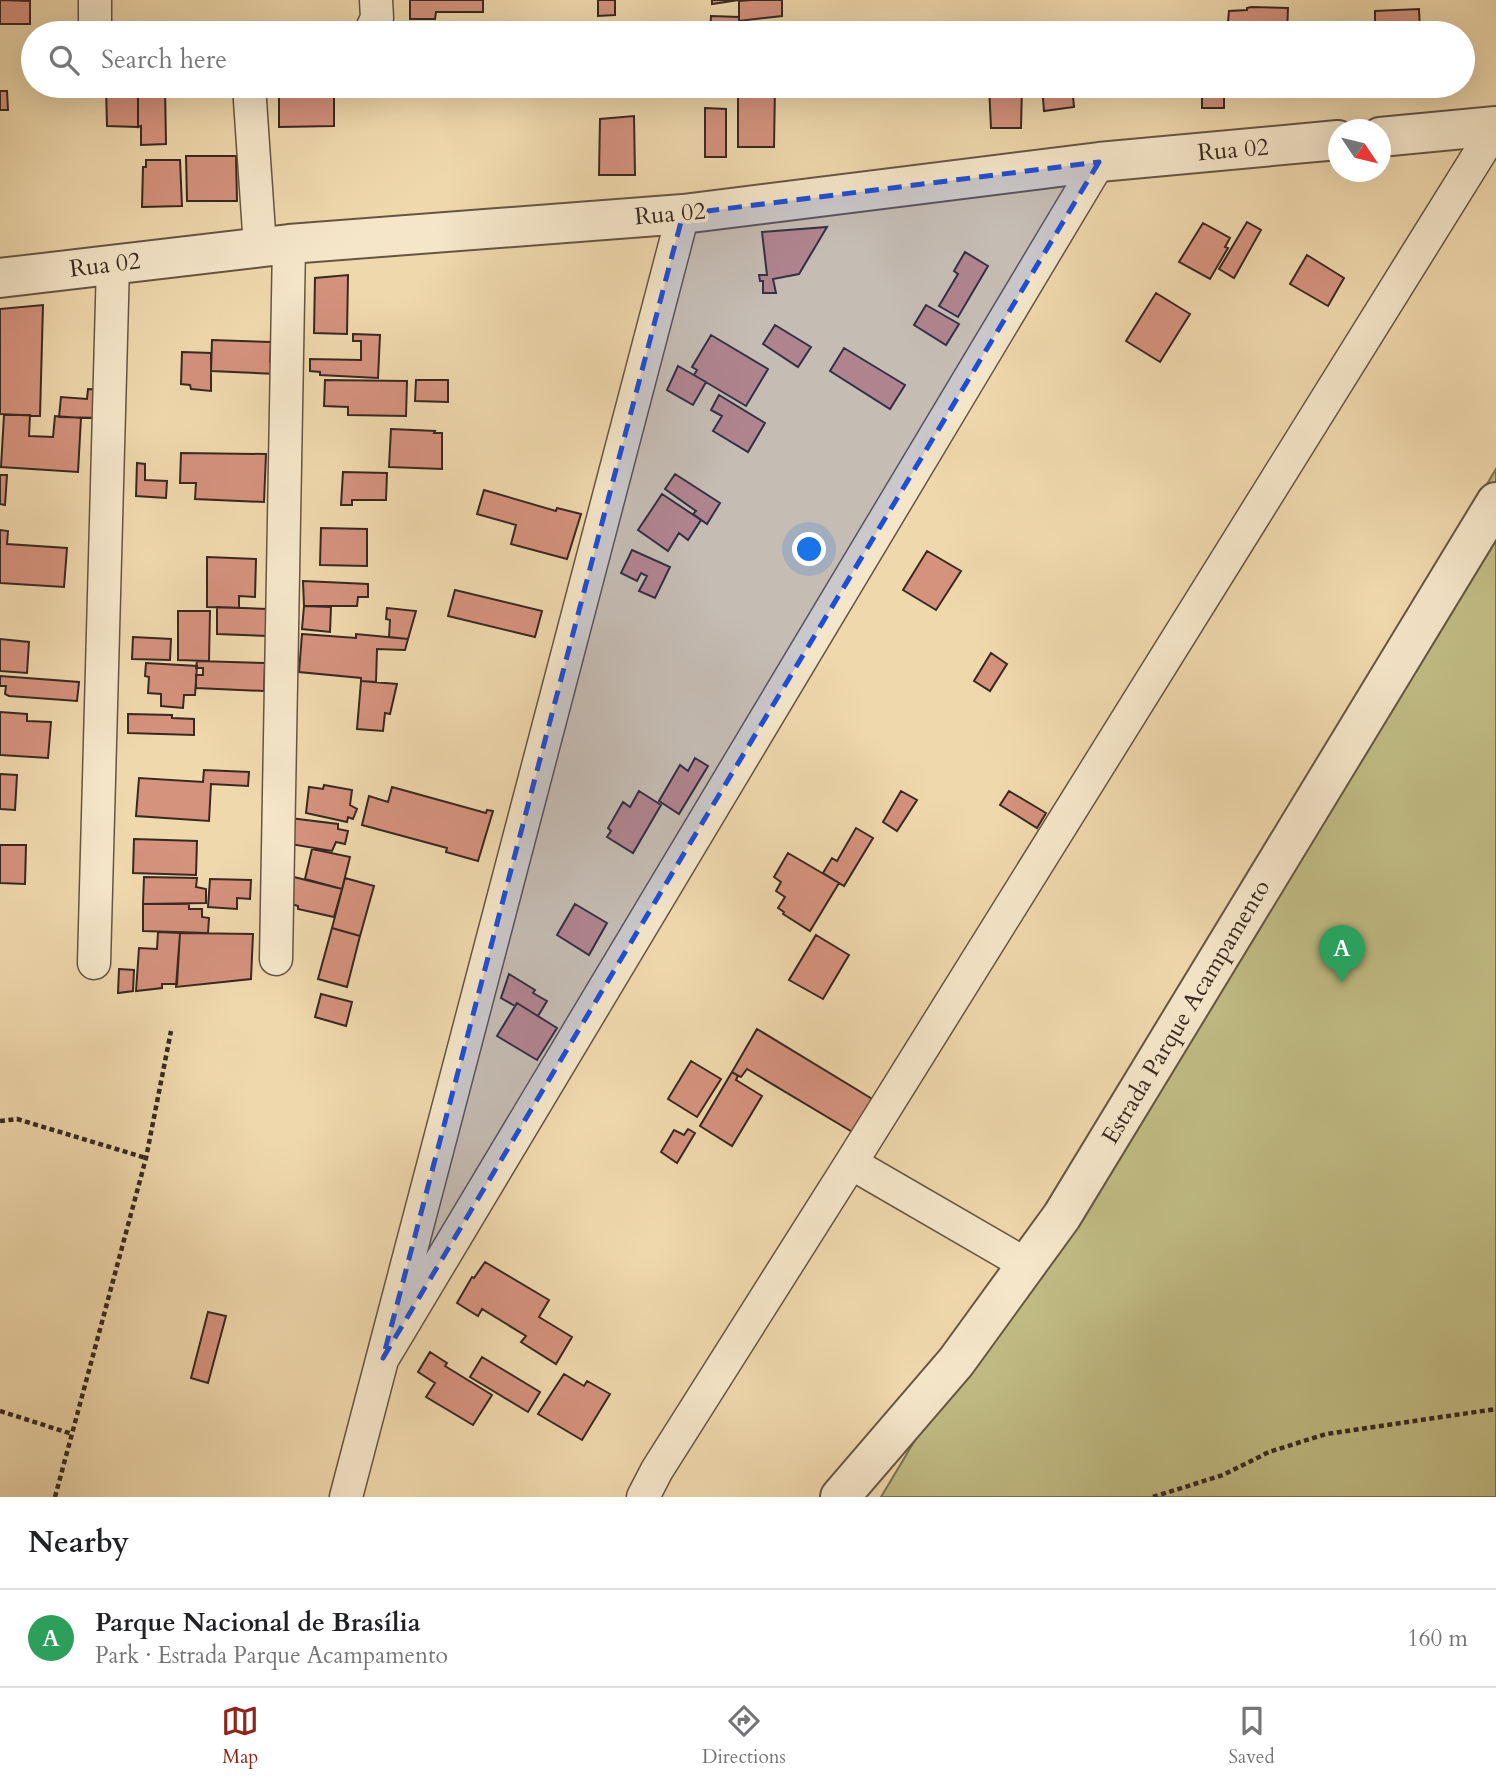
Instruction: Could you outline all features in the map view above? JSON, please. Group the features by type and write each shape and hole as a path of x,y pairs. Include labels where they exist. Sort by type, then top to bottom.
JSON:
{"street":[{"path":"95,0 95,21"},
{"path":"376,0 376,21"},
{"path":"251,98 274,246 276,959"},
{"path":"1391,135 1496,127"},
{"path":"643,1497 657,1470 1496,127"},
{"name":"Rua 02","path":"0,278 274,246 683,214 1099,162 1328,141"},
{"path":"383,1358 1099,162"},
{"path":"346,1497 683,214"},
{"path":"94,963 113,264"},
{"name":"Estrada Parque Acampamento","path":"840,1497 956,1362 1062,1216 1496,502"},
{"path":"851,1163 1027,1265"}],"path":[{"path":"55,1497 146,1158 171,1031"},
{"path":"0,1121 17,1119 146,1158"},
{"path":"1153,1497 1223,1475 1269,1452 1326,1434 1496,1409"},
{"path":"0,1411 72,1434"}],"highlighted area":[{"path":"1099,162 689,845 383,1358 683,214"}],"shaded area":[{"path":"1496,469 1496,1497 881,1497"}],"building":[{"path":"0,0 30,1 30,21 0,24"},
{"path":"410,0 483,0 483,12 436,12 435,19 410,19"},
{"path":"598,0 615,0 615,15 598,16"},
{"path":"712,0 739,0 712,4"},
{"path":"782,0 782,16 739,21 739,1"},
{"path":"1288,8 1287,21 1228,21 1229,11"},
{"path":"1419,9 1420,21 1375,21 1375,11"},
{"path":"711,16 739,17 739,21 711,21"},
{"path":"0,91 7,91 8,110 0,110"},
{"path":"106,98 138,98 138,127 107,126"},
{"path":"138,98 165,98 166,144 141,145 141,126 138,127"},
{"path":"279,98 334,98 334,126 279,127"},
{"path":"738,98 775,98 774,147 738,147"},
{"path":"990,98 1022,98 1021,128 991,128"},
{"path":"1043,98 1073,98 1074,107 1044,111"},
{"path":"1202,98 1224,98 1224,108 1202,108"},
{"path":"705,108 726,109 726,157 705,157"},
{"path":"634,116 635,175 599,175 600,119"},
{"path":"186,156 236,156 237,201 187,201"},
{"path":"146,160 180,160 182,206 142,207 143,167 146,167"},
{"path":"1247,222 1261,230 1234,278 1219,269"},
{"path":"1203,223 1230,238 1225,247 1228,248 1210,279 1179,262"},
{"path":"827,227 799,274 773,279 776,293 763,293 763,281 760,281 759,275 767,275 762,232"},
{"path":"965,252 988,266 958,317 939,306 958,274 954,271"},
{"path":"1307,255 1344,278 1328,306 1290,284"},
{"path":"348,275 347,334 314,333 315,278"},
{"path":"1156,293 1190,314 1160,362 1126,341"},
{"path":"43,305 40,416 0,414 0,309"},
{"path":"926,305 959,324 946,345 914,325"},
{"path":"775,325 811,347 798,367 763,344"},
{"path":"353,334 380,335 378,378 320,375 320,372 310,371 310,359 361,360 361,341 353,341"},
{"path":"711,335 768,369 746,406 694,375 697,370 692,367"},
{"path":"212,340 271,342 270,362 278,362 277,374 211,371"},
{"path":"844,348 905,385 890,409 830,371"},
{"path":"182,352 211,353 211,391 191,389 190,385 181,384"},
{"path":"678,366 706,382 693,405 667,390"},
{"path":"325,380 407,381 406,416 348,415 348,407 324,406"},
{"path":"416,380 448,380 448,402 415,401"},
{"path":"88,389 102,390 102,418 59,417 61,397 87,399"},
{"path":"719,395 765,423 748,452 713,431 722,416 711,410"},
{"path":"4,415 30,415 29,436 53,437 55,416 81,418 78,472 1,467"},
{"path":"391,429 442,433 442,469 389,467"},
{"path":"181,453 266,454 264,502 195,499 196,483 180,483"},
{"path":"137,463 145,464 145,480 167,481 166,498 136,496"},
{"path":"343,472 387,473 386,500 352,500 352,505 341,505"},
{"path":"675,474 720,503 707,524 693,514 696,511 665,489"},
{"path":"0,475 7,475 5,505 0,504"},
{"path":"484,490 556,511 557,508 581,514 567,559 511,544 516,525 477,514"},
{"path":"662,494 701,520 688,540 679,533 668,551 638,530"},
{"path":"321,528 367,529 367,566 320,565"},
{"path":"0,530 8,531 7,544 67,548 64,587 0,583"},
{"path":"632,550 670,567 655,598 639,591 647,576 641,573 637,581 621,573"},
{"path":"927,551 961,571 936,610 903,590"},
{"path":"207,557 256,559 255,597 239,596 239,608 207,607"},
{"path":"303,581 368,584 368,597 358,597 357,606 304,606"},
{"path":"455,590 542,611 535,637 448,616"},
{"path":"304,606 331,607 330,632 302,629"},
{"path":"217,607 268,609 267,636 217,634"},
{"path":"387,608 416,611 408,639 389,637 390,620 386,619"},
{"path":"178,611 210,611 209,661 178,660"},
{"path":"302,634 356,638 356,634 408,639 405,650 377,649 376,682 299,672"},
{"path":"133,637 171,639 170,660 132,659"},
{"path":"0,639 29,642 27,673 0,671"},
{"path":"991,653 1007,664 990,691 974,681"},
{"path":"197,661 265,663 264,691 196,688 196,675 203,675 203,668 196,668"},
{"path":"146,663 197,666 195,695 184,695 183,708 161,706 161,694 148,693"},
{"path":"0,676 79,682 77,701 9,696 5,694 6,686 0,686"},
{"path":"361,681 397,684 390,714 385,713 383,731 357,729"},
{"path":"0,712 27,714 27,721 51,722 48,758 0,755"},
{"path":"128,714 172,715 172,718 194,719 194,735 128,733"},
{"path":"695,758 708,766 679,814 659,801 680,765 688,771"},
{"path":"204,770 249,772 248,786 211,784 209,821 136,816 139,778 203,782"},
{"path":"0,774 17,775 15,810 0,809"},
{"path":"324,785 352,790 350,805 357,809 353,819 348,817 347,822 306,813 309,787 323,789"},
{"path":"392,787 486,813 487,810 493,811 478,861 446,852 447,848 362,825 369,796 388,802"},
{"path":"639,791 661,805 633,853 607,837 611,831 608,828 623,802 630,807"},
{"path":"901,791 917,800 897,831 883,822"},
{"path":"1009,791 1046,813 1037,828 1000,805"},
{"path":"290,818 338,824 338,829 348,831 345,844 336,842 332,851 290,844"},
{"path":"856,828 873,838 844,886 823,873 832,858 837,861"},
{"path":"134,839 197,841 196,875 133,873"},
{"path":"0,845 26,845 25,884 0,883"},
{"path":"312,849 350,857 342,889 305,879"},
{"path":"788,853 839,883 810,931 778,908 785,897 776,891 781,882 774,877"},
{"path":"290,876 342,889 334,917 298,909 298,906 288,903"},
{"path":"144,877 197,878 196,887 206,889 206,903 143,904"},
{"path":"345,878 374,886 360,936 332,928"},
{"path":"210,879 251,880 250,899 237,898 237,909 208,907"},
{"path":"143,904 189,904 189,909 202,909 202,917 209,918 208,933 143,931"},
{"path":"575,904 607,923 589,955 557,935"},
{"path":"332,928 360,936 347,987 318,979"},
{"path":"158,932 180,933 177,984 162,984 162,988 136,991 139,948 157,949"},
{"path":"180,933 253,934 251,979 176,987"},
{"path":"816,935 849,955 823,999 789,980"},
{"path":"119,969 134,970 133,991 118,993"},
{"path":"509,974 547,1001 538,1016 517,1003 515,1006 501,998"},
{"path":"321,994 352,1002 346,1026 315,1017"},
{"path":"517,1003 557,1028 537,1060 497,1036"},
{"path":"757,1029 874,1100 854,1133 747,1069 741,1077 732,1072"},
{"path":"691,1061 721,1079 697,1117 668,1099"},
{"path":"732,1072 738,1076 736,1080 762,1096 732,1146 700,1126"},
{"path":"688,1129 695,1133 677,1163 661,1152 674,1130 684,1135"},
{"path":"485,1262 549,1300 539,1317 572,1337 556,1364 521,1342 526,1336 482,1309 478,1316 457,1303 472,1277 474,1278"},
{"path":"208,1312 226,1316 208,1383 191,1378"},
{"path":"430,1352 447,1363 445,1366 492,1395 473,1425 426,1397 435,1383 418,1372"},
{"path":"482,1357 540,1392 528,1412 470,1377"},
{"path":"564,1374 584,1386 587,1381 610,1394 582,1440 538,1414"}],"place":[{"name":"Parque Nacional de Brasília","path":"1342,983"}]}
